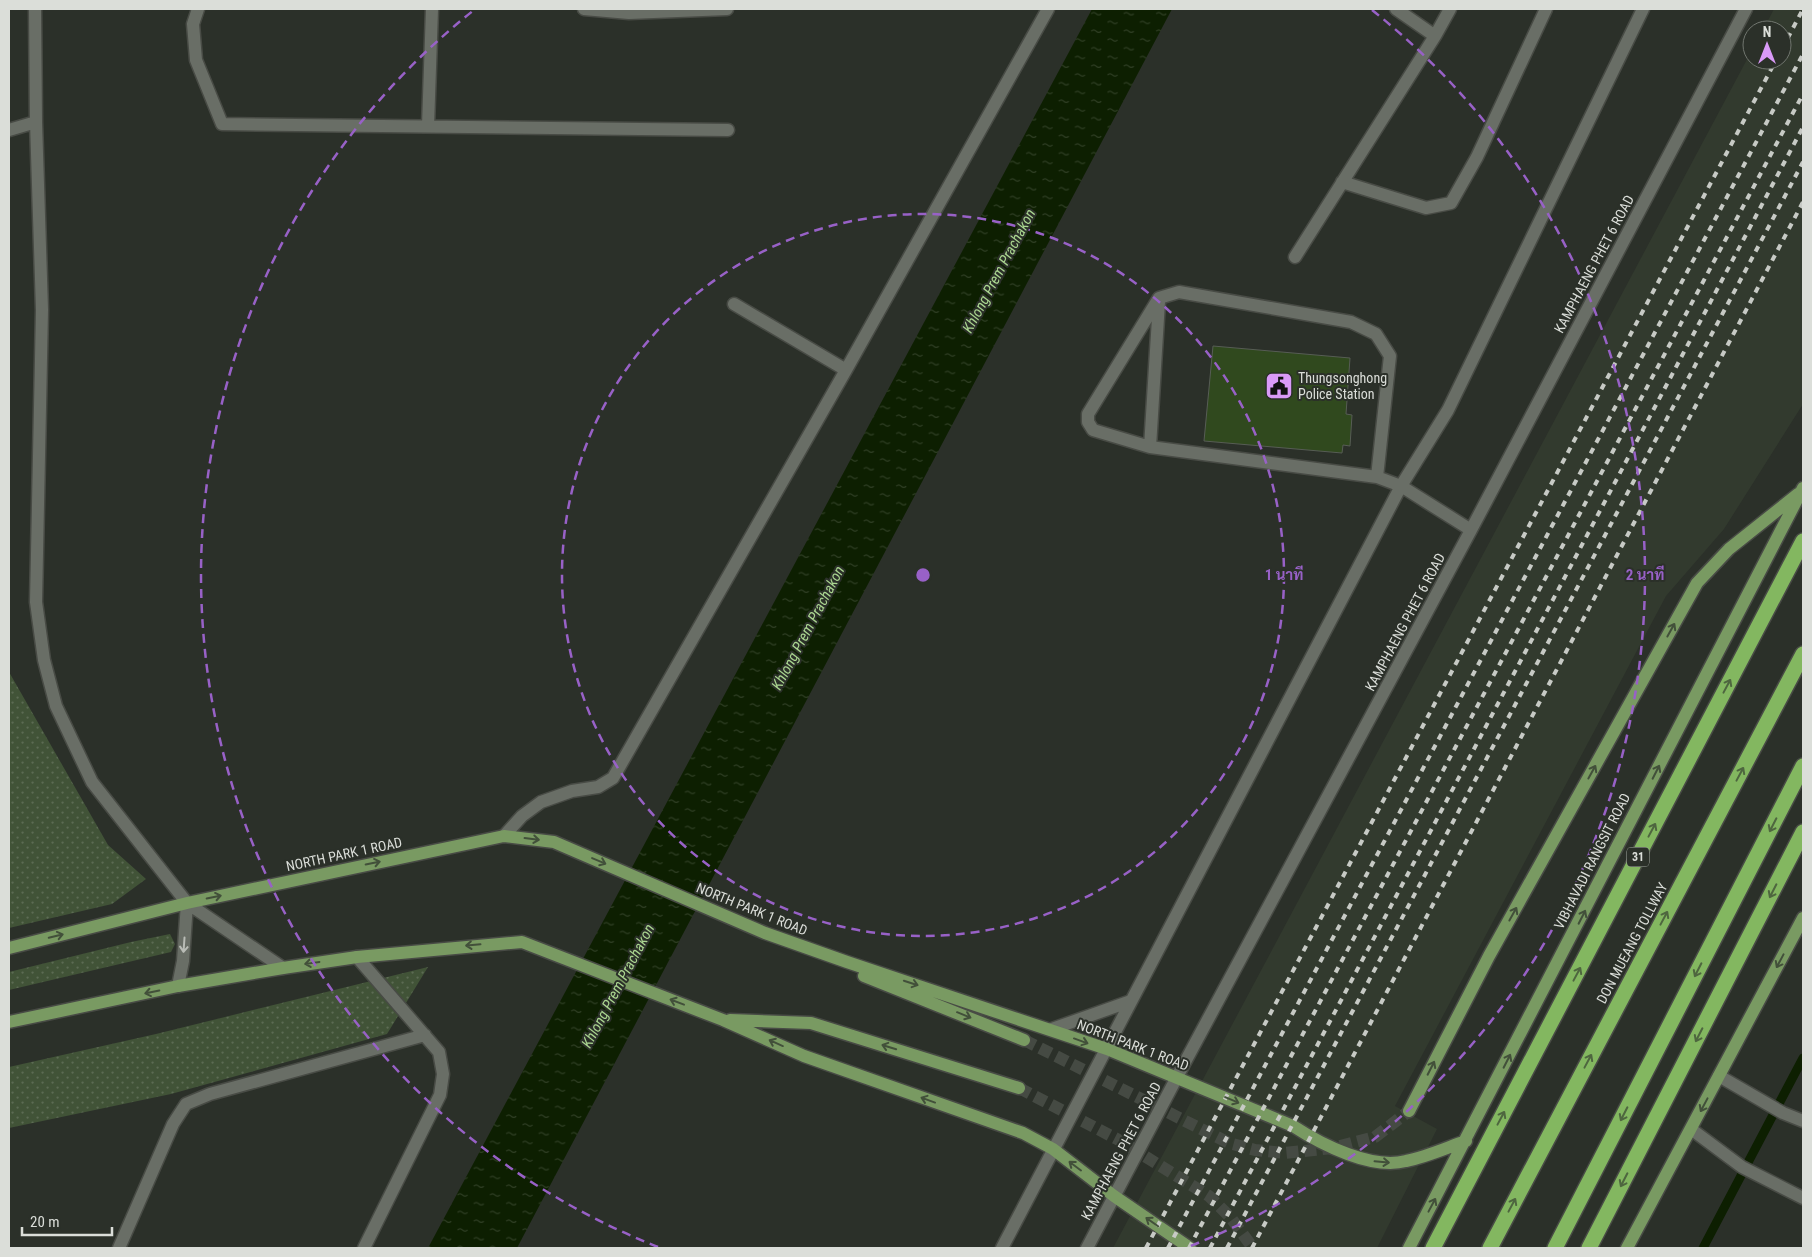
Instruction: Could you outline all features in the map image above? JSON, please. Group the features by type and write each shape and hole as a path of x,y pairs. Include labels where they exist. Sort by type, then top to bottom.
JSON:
{"highway":[{"path":"1800,547 1803,536"},
{"name":"31","path":"1433,1248 1800,547"},
{"name":"DON MUEANG TOLLWAY","path":"1490,1248 1803,654"},
{"path":"1555,1248 1803,766"},
{"path":"1590,1248 1803,832"}],"main road":[{"path":"1409,1111 1489,956 1697,583 1729,549 1802,490"},
{"name":"VIBHAVADI RANGSIT ROAD","path":"1409,1248 1466,1142 1802,490"},
{"name":"NORTH PARK 1 ROAD","path":"9,948 186,903 504,836 554,842 765,933 1052,1029 1082,1042 1107,1048 1293,1126 1310,1138 1353,1156 1380,1163 1405,1162 1466,1142"},
{"path":"1626,1248 1803,918"},
{"path":"765,933 837,965 1024,1040"},
{"path":"9,1022 178,986 283,968 357,957 522,942 723,1020 804,1056 1024,1134 1053,1150 1114,1196 1190,1248"},
{"path":"723,1020 811,1023 1019,1088"}],"street":[{"path":"35,9 36,122 42,310 36,602 44,660 56,706 92,782 186,903 283,968"},
{"path":"198,9 193,24 196,60 222,124 728,130"},
{"path":"428,126 432,9"},
{"path":"584,9 629,13 727,9"},
{"path":"504,836 522,816 541,802 572,791 598,787 612,778 846,370 1048,9"},
{"path":"1396,9 1435,36"},
{"path":"1295,257 1435,36 1450,9"},
{"path":"1342,182 1426,208 1451,203 1477,156 1546,9"},
{"path":"1002,1248 1401,486 1448,410 1643,9"},
{"name":"KAMPHAENG PHET 6 ROAD","path":"1087,1248 1471,530 1746,9"},
{"path":"9,130 36,122"},
{"path":"1377,477 1390,356 1376,334 1351,322 1179,292 1159,298 1088,414 1088,422 1093,430 1150,447 1377,477 1401,486 1471,530"},
{"path":"1150,447 1159,298"},
{"path":"734,304 846,370"},
{"path":"178,986 183,961 186,903"},
{"path":"357,957 439,1052 443,1074 440,1094 364,1248"},
{"path":"1052,1029 1131,1001"},
{"path":"119,1248 173,1124 186,1104 210,1094 425,1035"},
{"path":"1719,1076 1783,1114 1801,1120"},
{"path":"1690,1129 1742,1167 1803,1198"}],"shaded area":[{"path":"1774,9 1803,9 1803,404 1724,529 1666,596 1395,1106 1437,1129 1377,1248 1113,1248 1742,69 1792,70 1792,20 1768,20"},
{"path":"9,672 108,845 146,879 112,904 9,928"},
{"path":"170,934 175,944 171,952 9,990 9,972"},
{"path":"428,967 387,1034 171,1094 9,1128 9,1067 156,1034"}],"water":[{"name":"Khlong Prem Prachakon","path":"1092,9 1172,9 517,1248 428,1248"}],"building":[{"name":"Thungsonghong Police Station","path":"1213,346 1350,358 1346,414 1352,415 1350,446 1343,445 1342,453 1204,441"}],"waterway":[{"path":"1703,1248 1803,1058"}],"tunnel":[{"path":"1024,1040 1229,1143 1255,1150 1284,1153 1333,1148 1375,1137 1409,1111"},
{"path":"1019,1088 1117,1139 1209,1196 1231,1218 1253,1248"}],"railway":[{"path":"1792,30 1803,9"},
{"path":"1168,1248 1803,54"},
{"path":"1146,1248 1771,70"},
{"path":"1189,1248 1803,94"},
{"path":"1210,1248 1803,127"},
{"path":"1227,1248 1803,162"},
{"path":"1252,1248 1803,202"}],"place":[{"name":"Thungsonghong Police Station","path":"1279,386"}]}
